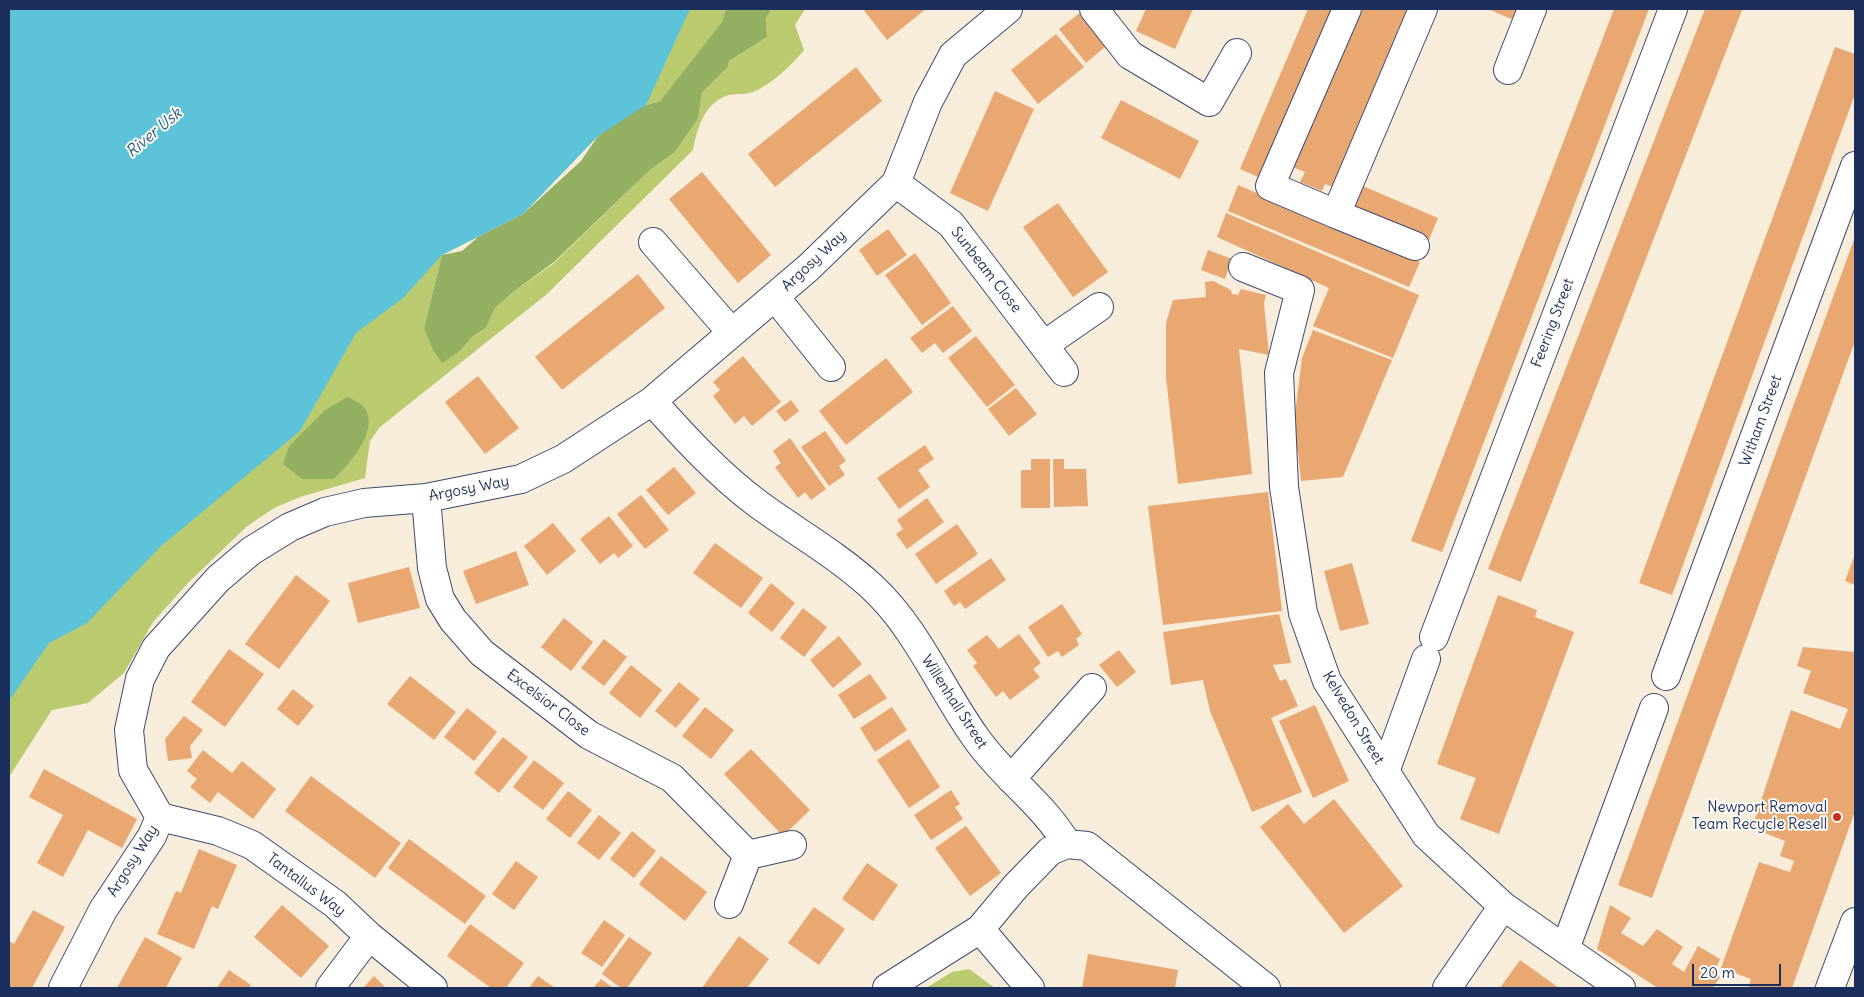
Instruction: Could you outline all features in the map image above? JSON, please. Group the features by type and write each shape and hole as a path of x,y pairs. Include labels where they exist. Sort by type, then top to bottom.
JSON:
{"street":[{"name":"Argosy Way","path":"62,988 103,910 152,836 160,817 133,770 129,730 140,679 156,648 218,579 251,551 290,527 325,512 364,503 426,498 521,479 563,459 652,401 775,297 896,183 928,102 953,56 1008,9"},
{"path":"1094,9 1130,55 1209,102 1237,53"},
{"path":"1347,9 1270,186 1415,246"},
{"path":"1336,214 1423,9"},
{"path":"1508,70 1532,9"},
{"name":"Feering Street","path":"1385,772 1430,648 1673,9"},
{"name":"Witham Street","path":"1666,676 1855,166"},
{"name":"Sunbeam Close","path":"896,183 951,224 1064,372"},
{"path":"654,242 732,333"},
{"name":"Kelvedon Street","path":"1243,267 1300,290 1279,373 1284,487 1303,613 1327,682 1426,835 1503,906 1621,988"},
{"path":"775,297 831,367"},
{"path":"1044,345 1099,307"},
{"name":"Willenhall Street","path":"652,401 693,446 738,488 849,569 891,606 908,629 976,738 1011,779 1056,824 1068,844"},
{"name":"Excelsior Close","path":"426,498 432,568 440,599 452,620 482,654 588,735 672,778 748,854"},
{"path":"1011,779 1092,688"},
{"path":"1565,949 1654,708"},
{"name":"Tantallus Way","path":"160,817 218,831 252,845 328,899 369,936 433,988"},
{"path":"886,988 980,929 1016,886 1050,852 1068,844 1087,846 1266,988"},
{"path":"729,904 748,854 792,845"},
{"path":"1447,988 1503,906"},
{"path":"1830,988 1855,922"},
{"path":"980,929 1030,988"},
{"path":"330,988 369,936"}],"green space":[{"path":"539,9 724,9 724,21 660,101 646,105 598,136 523,214 442,255 424,328 460,351 472,337 486,328 495,308 513,292 553,264 650,170 675,152 698,119 702,93 728,67 729,61 767,37 766,17 771,9 805,9 795,25 804,50 794,62 771,82 756,91 726,96 712,105 699,126 693,150 547,294 380,427 370,441 365,478 300,497 274,508 246,527 188,583 153,622 124,673 88,703 52,710 9,777 9,500","holes":["306,430 284,464 289,446"]},
{"path":"725,9 771,9 766,18 767,37 729,61 728,67 702,93 698,119 675,152 650,170 554,262 513,292 495,308 486,328 472,337 460,351 442,363 433,350 424,328 442,255 462,251 478,237 523,214 581,161 598,136 637,108 660,101 723,21"},
{"path":"347,397 361,404 367,413 369,422 362,444 348,464 334,479 302,479 283,464 289,446 324,411"},
{"path":"969,969 995,988 926,988 952,972"}],"water":[{"name":"River Usk","path":"9,9 690,9 646,105 598,136 523,214 442,255 403,298 356,333 300,431 160,547 87,623 49,643 9,701"}],"building":[{"path":"863,9 926,9 887,40"},
{"path":"1085,9 1111,42 1086,63 1059,29"},
{"path":"1146,9 1193,9 1175,49 1136,31"},
{"path":"1308,9 1338,9 1265,180 1240,169"},
{"path":"1358,9 1414,9 1341,190 1325,184 1322,191 1300,182 1305,172 1292,167"},
{"path":"1488,9 1518,9 1514,20"},
{"path":"1614,9 1649,9 1442,552 1411,541"},
{"path":"1705,9 1742,10 1521,582 1488,569"},
{"path":"1056,34 1084,67 1038,104 1011,70"},
{"path":"1835,47 1855,54 1855,94 1672,595 1639,583"},
{"path":"856,67 882,101 775,187 748,154"},
{"path":"995,91 1034,109 988,211 950,193"},
{"path":"1121,100 1199,141 1180,179 1101,138"},
{"path":"702,172 771,255 738,283 669,199"},
{"path":"1358,184 1438,218 1429,240 1349,207"},
{"path":"1238,185 1420,262 1409,287 1228,211"},
{"path":"1058,203 1108,272 1073,297 1023,227"},
{"path":"1226,213 1419,295 1393,358 1313,326 1329,288 1217,237"},
{"path":"888,229 907,255 877,276 859,250"},
{"path":"1855,237 1855,341 1652,898 1618,885"},
{"path":"1208,250 1232,259 1225,279 1201,270"},
{"path":"915,253 951,303 922,325 885,275"},
{"path":"638,274 665,308 562,390 535,357"},
{"path":"1213,281 1231,290 1232,294 1238,295 1241,289 1266,295 1264,303 1269,355 1239,349 1252,474 1178,484 1166,377 1166,323 1173,300 1206,297 1205,282"},
{"path":"953,306 972,331 943,353 935,343 922,353 910,338"},
{"path":"1313,330 1392,360 1343,477 1301,481 1298,452 1291,446 1302,358"},
{"path":"976,336 1015,385 987,407 948,358"},
{"path":"743,356 781,402 752,426 744,416 735,424 713,396 720,390 713,382"},
{"path":"886,358 913,392 846,445 819,411"},
{"path":"478,376 519,428 485,454 445,402"},
{"path":"1016,388 1037,414 1009,436 988,409"},
{"path":"791,400 799,411 785,422 776,411"},
{"path":"825,431 846,461 839,466 845,475 829,486 801,447"},
{"path":"790,438 826,489 811,500 805,492 798,498 775,467 781,463 773,451"},
{"path":"925,445 934,459 918,470 930,487 899,509 877,478"},
{"path":"1031,459 1050,459 1050,508 1021,508 1021,470 1031,470"},
{"path":"1053,459 1064,459 1064,469 1086,469 1088,506 1054,507"},
{"path":"674,467 696,493 668,515 646,490"},
{"path":"1268,492 1282,611 1163,625 1148,506"},
{"path":"641,495 669,530 645,549 617,514"},
{"path":"927,498 944,522 907,549 896,534 903,529 897,520"},
{"path":"609,516 633,546 618,558 614,553 600,564 580,539"},
{"path":"553,523 576,551 547,575 524,546"},
{"path":"957,524 978,554 936,584 915,554"},
{"path":"715,543 763,578 741,608 693,573"},
{"path":"516,551 529,585 476,604 463,571"},
{"path":"1855,554 1855,585 1845,581"},
{"path":"991,558 1006,580 965,609 960,602 954,606 944,591"},
{"path":"1352,563 1369,624 1340,631 1324,571"},
{"path":"409,567 420,608 358,623 348,583"},
{"path":"296,575 330,601 279,669 245,644"},
{"path":"771,583 795,603 772,632 748,613"},
{"path":"1498,595 1537,610 1535,617 1574,632 1499,834 1460,819 1476,778 1437,764"},
{"path":"1062,604 1082,634 1076,639 1079,645 1062,657 1058,651 1048,657 1028,627"},
{"path":"803,608 827,627 804,657 780,638"},
{"path":"1279,614 1291,663 1273,665 1280,681 1286,679 1298,706 1271,718 1302,792 1252,812 1210,711 1203,680 1171,685 1163,632"},
{"path":"564,618 593,642 571,671 541,647"},
{"path":"1019,634 1041,663 1033,669 1040,677 1010,700 1003,691 996,697 973,666 977,663 967,650 987,635 999,649"},
{"path":"839,636 862,664 833,688 810,660"},
{"path":"604,639 627,657 604,686 581,668"},
{"path":"1803,647 1855,652 1855,811 1792,988 1748,988 1751,979 1721,968 1759,862 1790,872 1794,861 1780,856 1785,841 1752,828 1791,710 1840,729 1848,709 1803,693 1811,671 1797,666"},
{"path":"229,649 264,674 225,727 191,702"},
{"path":"1119,650 1136,672 1117,687 1099,665"},
{"path":"631,665 662,690 640,718 609,693"},
{"path":"870,674 887,698 854,719 838,695"},
{"path":"410,676 456,712 434,740 387,704"},
{"path":"679,682 700,699 676,728 655,711"},
{"path":"293,689 314,706 298,726 277,709"},
{"path":"1315,705 1349,781 1313,798 1279,721"},
{"path":"705,707 734,730 711,759 682,736"},
{"path":"892,707 907,730 875,752 860,728"},
{"path":"467,708 497,732 474,761 444,737"},
{"path":"184,716 203,730 190,746 192,758 168,761 165,739"},
{"path":"503,737 528,757 499,793 474,773"},
{"path":"909,739 940,787 909,808 877,760"},
{"path":"751,749 810,810 783,836 724,774"},
{"path":"203,750 232,773 242,761 276,789 253,819 218,792 210,803 190,787 197,779 187,771"},
{"path":"534,760 564,783 543,810 513,787"},
{"path":"44,769 137,819 122,848 88,830 63,877 37,863 63,815 29,797"},
{"path":"311,776 401,843 375,878 285,811"},
{"path":"951,790 960,804 955,807 963,819 931,840 914,815"},
{"path":"568,791 592,810 570,838 546,819"},
{"path":"1334,799 1403,886 1344,933 1260,827 1288,804 1304,824"},
{"path":"599,815 621,833 599,860 577,843"},
{"path":"966,826 1001,873 970,896 935,848"},
{"path":"632,831 656,851 634,878 610,859"},
{"path":"409,839 486,896 465,924 388,868"},
{"path":"199,849 237,865 218,909 212,906 194,949 157,934 176,891 181,893"},
{"path":"661,856 707,892 685,921 639,884"},
{"path":"516,861 538,877 514,910 492,894"},
{"path":"867,863 898,885 873,921 842,899"},
{"path":"282,905 329,946 301,978 254,937"},
{"path":"1610,905 1631,918 1621,933 1643,946 1657,929 1683,947 1672,964 1684,972 1698,946 1720,959 1714,973 1720,977 1713,988 1658,988 1597,949"},
{"path":"814,907 845,929 819,965 788,943"},
{"path":"33,910 65,927 32,988 9,988 9,941 14,944"},
{"path":"604,920 625,935 602,967 581,953"},
{"path":"470,924 524,963 506,988 491,988 447,956"},
{"path":"739,936 769,959 747,988 702,988"},
{"path":"145,937 182,958 166,988 117,988"},
{"path":"629,937 652,953 627,988 621,988 602,974"},
{"path":"1088,954 1178,970 1175,988 1082,988"},
{"path":"1520,960 1559,988 1500,988"},
{"path":"229,970 251,985 249,988 217,988"},
{"path":"374,976 386,988 363,988"},
{"path":"538,976 555,988 529,988"},
{"path":"601,979 613,988 593,988"}],"place":[{"name":"Newport Removal Team Recycle Resell","path":"1837,817"}]}
